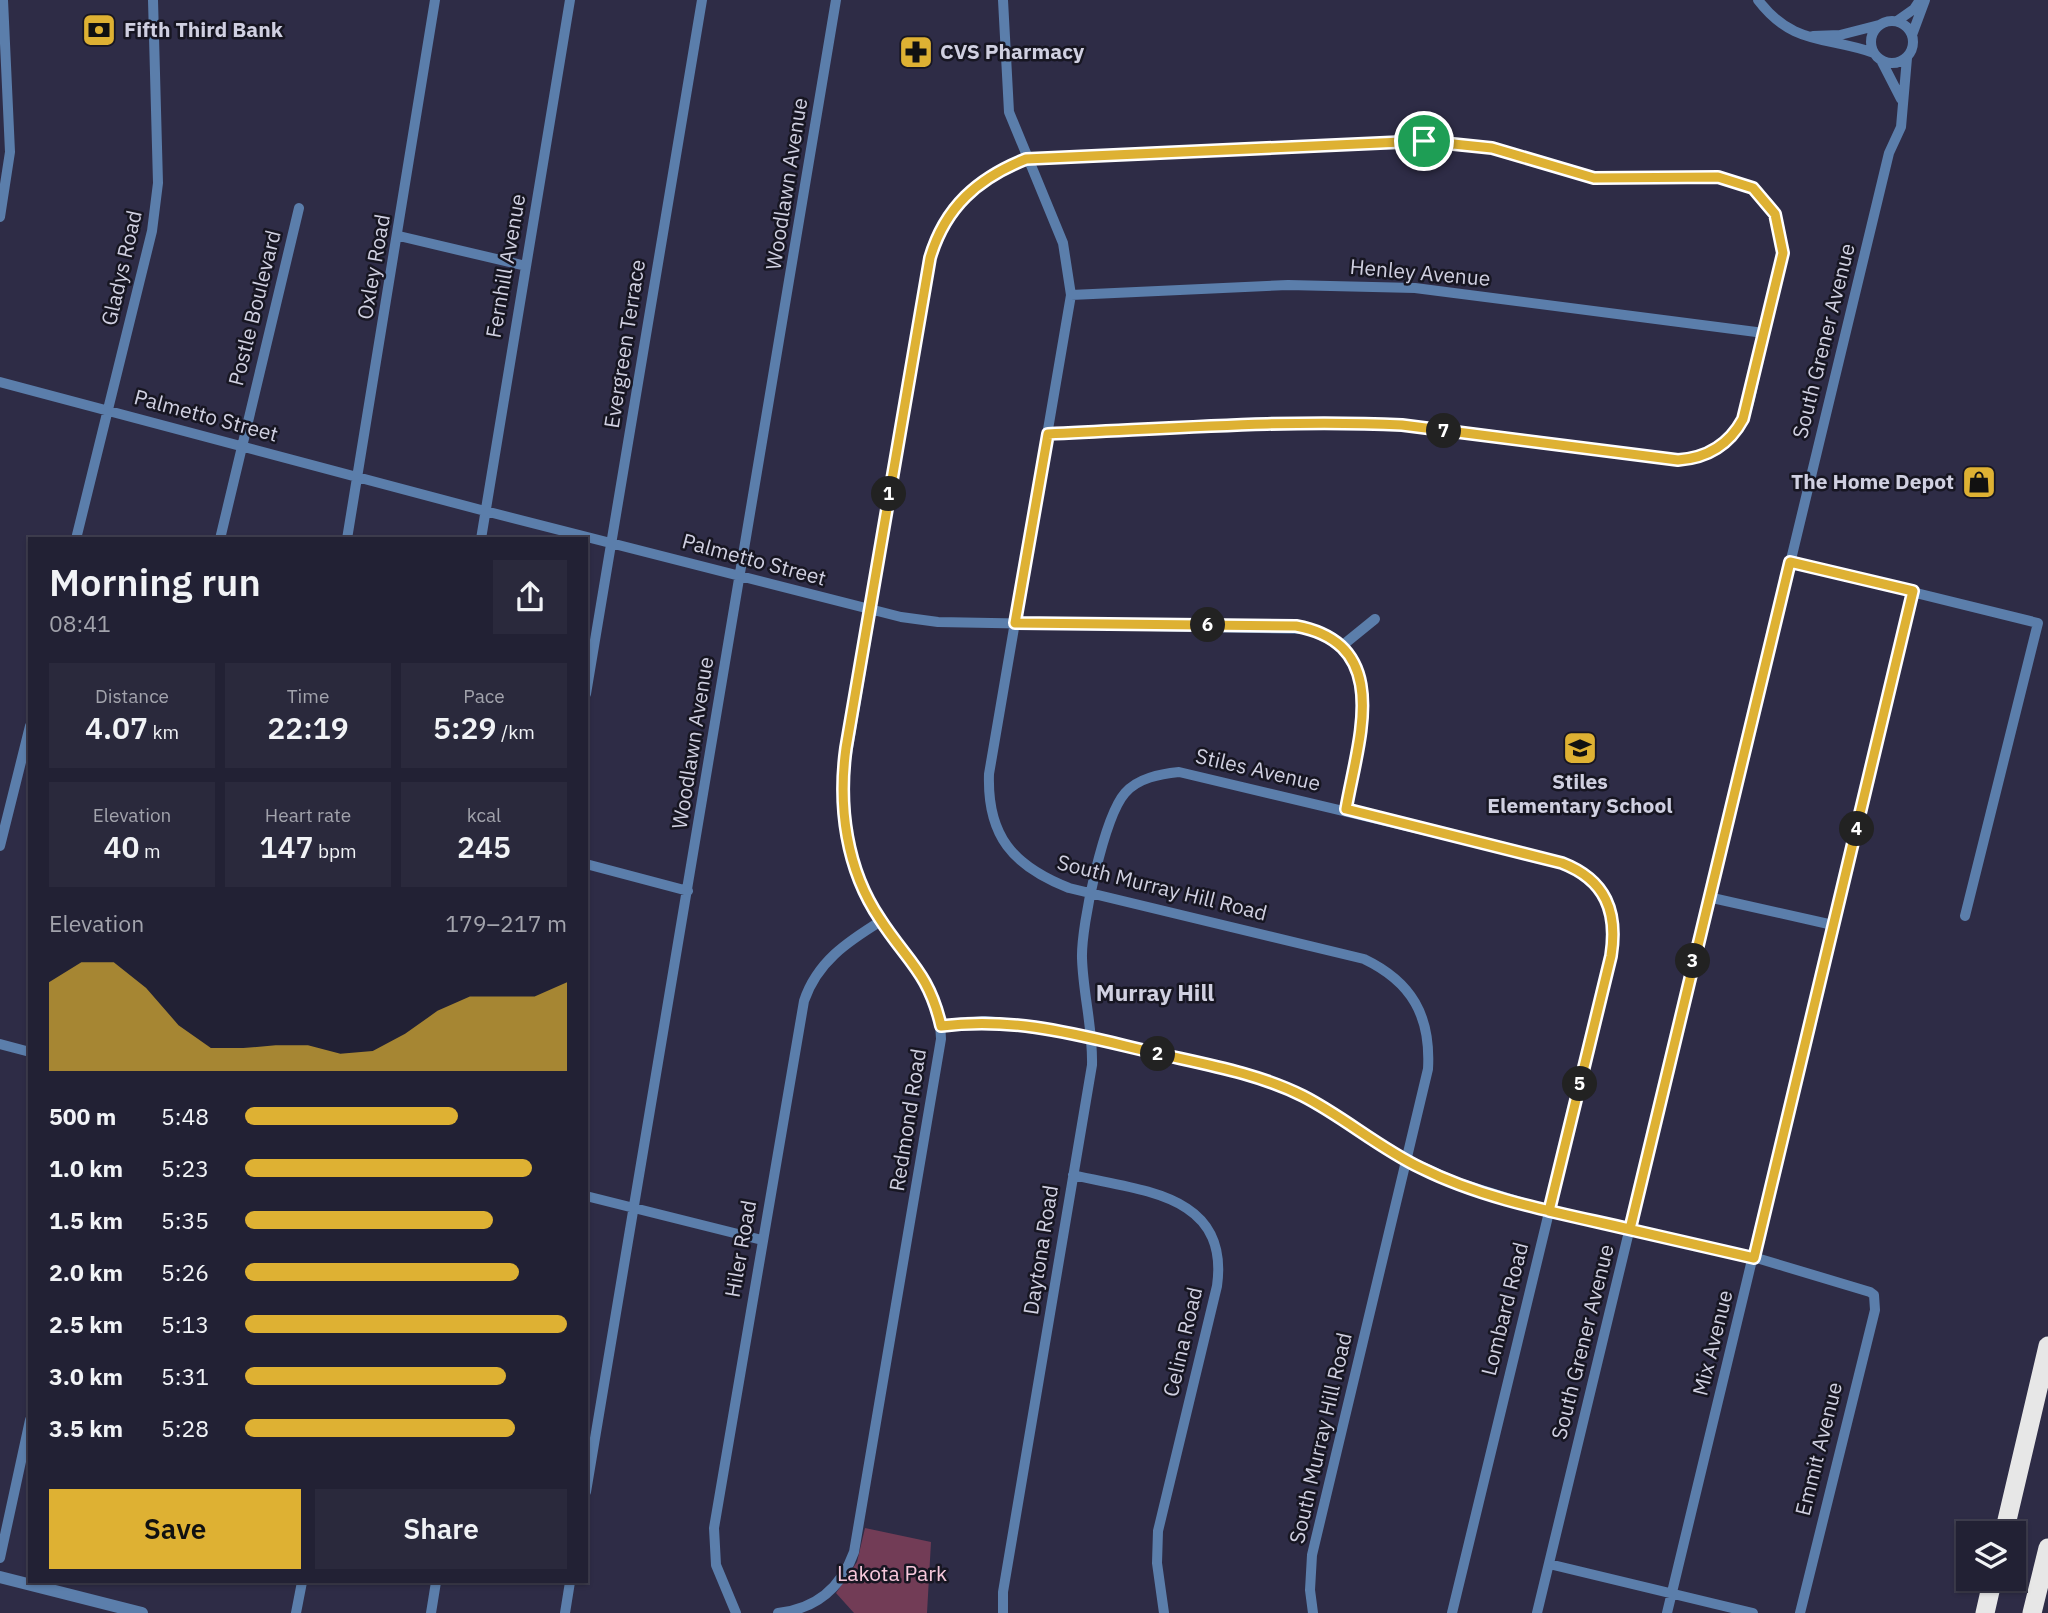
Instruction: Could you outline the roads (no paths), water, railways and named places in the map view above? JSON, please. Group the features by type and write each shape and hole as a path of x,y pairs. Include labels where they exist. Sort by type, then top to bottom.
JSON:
{"highway":[{"path":"2007,1521 2048,1346"},
{"path":"2032,1613 2048,1548"},
{"path":"1984,1613 1990,1591"}],"street":[{"path":"0,217 10,152 3,0"},
{"name":"Gladys Road","path":"76,537 152,232 157,195 153,0"},
{"name":"Oxley Road","path":"347,537 399,236 435,0"},
{"name":"Fernhill Avenue","path":"481,537 570,0"},
{"name":"Evergreen Terrace","path":"588,682 702,0"},
{"name":"Woodlawn Avenue","path":"588,1480 836,0"},
{"name":"South Murray Hill Road","path":"1003,0 1008,105 1026,159 1063,243 1071,295 989,774 989,799 995,824 1006,847 1024,865 1056,883 1364,960 1394,978 1417,1004 1429,1042 1428,1069 1312,1556 1310,1590 1313,1613"},
{"path":"1758,0 1780,22 1799,35 1877,57 1891,64 1907,58 1913,49 1913,35 1922,0"},
{"path":"1799,35 1840,35 1896,21 1922,0"},
{"path":"1896,21 1903,24 1913,35"},
{"path":"1880,25 1871,41 1902,101"},
{"name":"South Grener Avenue","path":"1537,1613 1889,151 1901,127 1907,58"},
{"path":"1026,159 1449,142 1492,148 1594,178 1718,177 1753,188 1771,206 1779,225 1783,253 1743,419 1733,436 1718,448 1699,457 1670,459 1402,425 1345,423 1048,434"},
{"name":"Redmond Road","path":"778,1613 805,1607 823,1598 840,1581 854,1552 932,1097 941,1026 928,984 881,921 853,861 843,799 846,748 934,245 948,215 965,196 991,174 1026,159"},
{"name":"Postle Boulevard","path":"220,537 240,446 299,208"},
{"path":"399,236 526,266"},
{"name":"Henley Avenue","path":"1071,295 1288,285 1415,288 1764,332"},
{"name":"Palmetto Street","path":"0,382 587,537"},
{"name":"Palmetto Street","path":"588,537 870,610 920,620 1296,626 1326,634 1343,645"},
{"path":"1790,562 2038,623 1965,916"},
{"name":"Mix Avenue","path":"1667,1613 1913,591"},
{"path":"1346,809 1362,721 1364,690 1354,661 1343,645 1375,618"},
{"path":"0,846 28,734"},
{"name":"Stiles Avenue","path":"1092,892 1118,802 1126,791 1149,777 1179,772 1346,809 1562,863 1578,869 1604,892"},
{"path":"588,865 688,891"},
{"name":"Daytona Road","path":"1003,1613 1003,1592 1092,1065 1093,1038 1082,955 1092,892"},
{"name":"Lombard Road","path":"1452,1613 1611,956 1615,928 1604,892"},
{"path":"1708,897 1833,925"},
{"name":"Hiler Road","path":"736,1613 716,1565 714,1528 804,1001 811,982 821,967 849,941 881,921"},
{"path":"941,1026 1010,1022 1093,1038 1224,1069 1281,1086 1406,1160 1456,1182 1549,1211 1754,1258"},
{"path":"0,1044 28,1051"},
{"name":"Celina Road","path":"1073,1175 1165,1197 1186,1206 1205,1223 1218,1247 1217,1286 1158,1531 1157,1563 1164,1613"},
{"path":"588,1196 762,1240"},
{"name":"Emmit Avenue","path":"1754,1258 1866,1290 1874,1295 1875,1310 1800,1613"},
{"path":"0,1558 28,1429"},
{"path":"1549,1564 1754,1613"},
{"path":"0,1577 142,1613"},
{"path":"296,1613 302,1583"},
{"path":"431,1613 436,1583"},
{"path":"565,1613 570,1583"}],"place":[{"name":"Fifth Third Bank","path":"99,30"},
{"name":"CVS Pharmacy","path":"916,52"},
{"name":"The Home Depot","path":"1979,482"},
{"name":"Stiles Elementary School","path":"1580,748"}],"district":[{"name":"Murray Hill","path":"1155,993"}],"park label":[{"name":"Lakota Park","path":"892,1574"}]}
